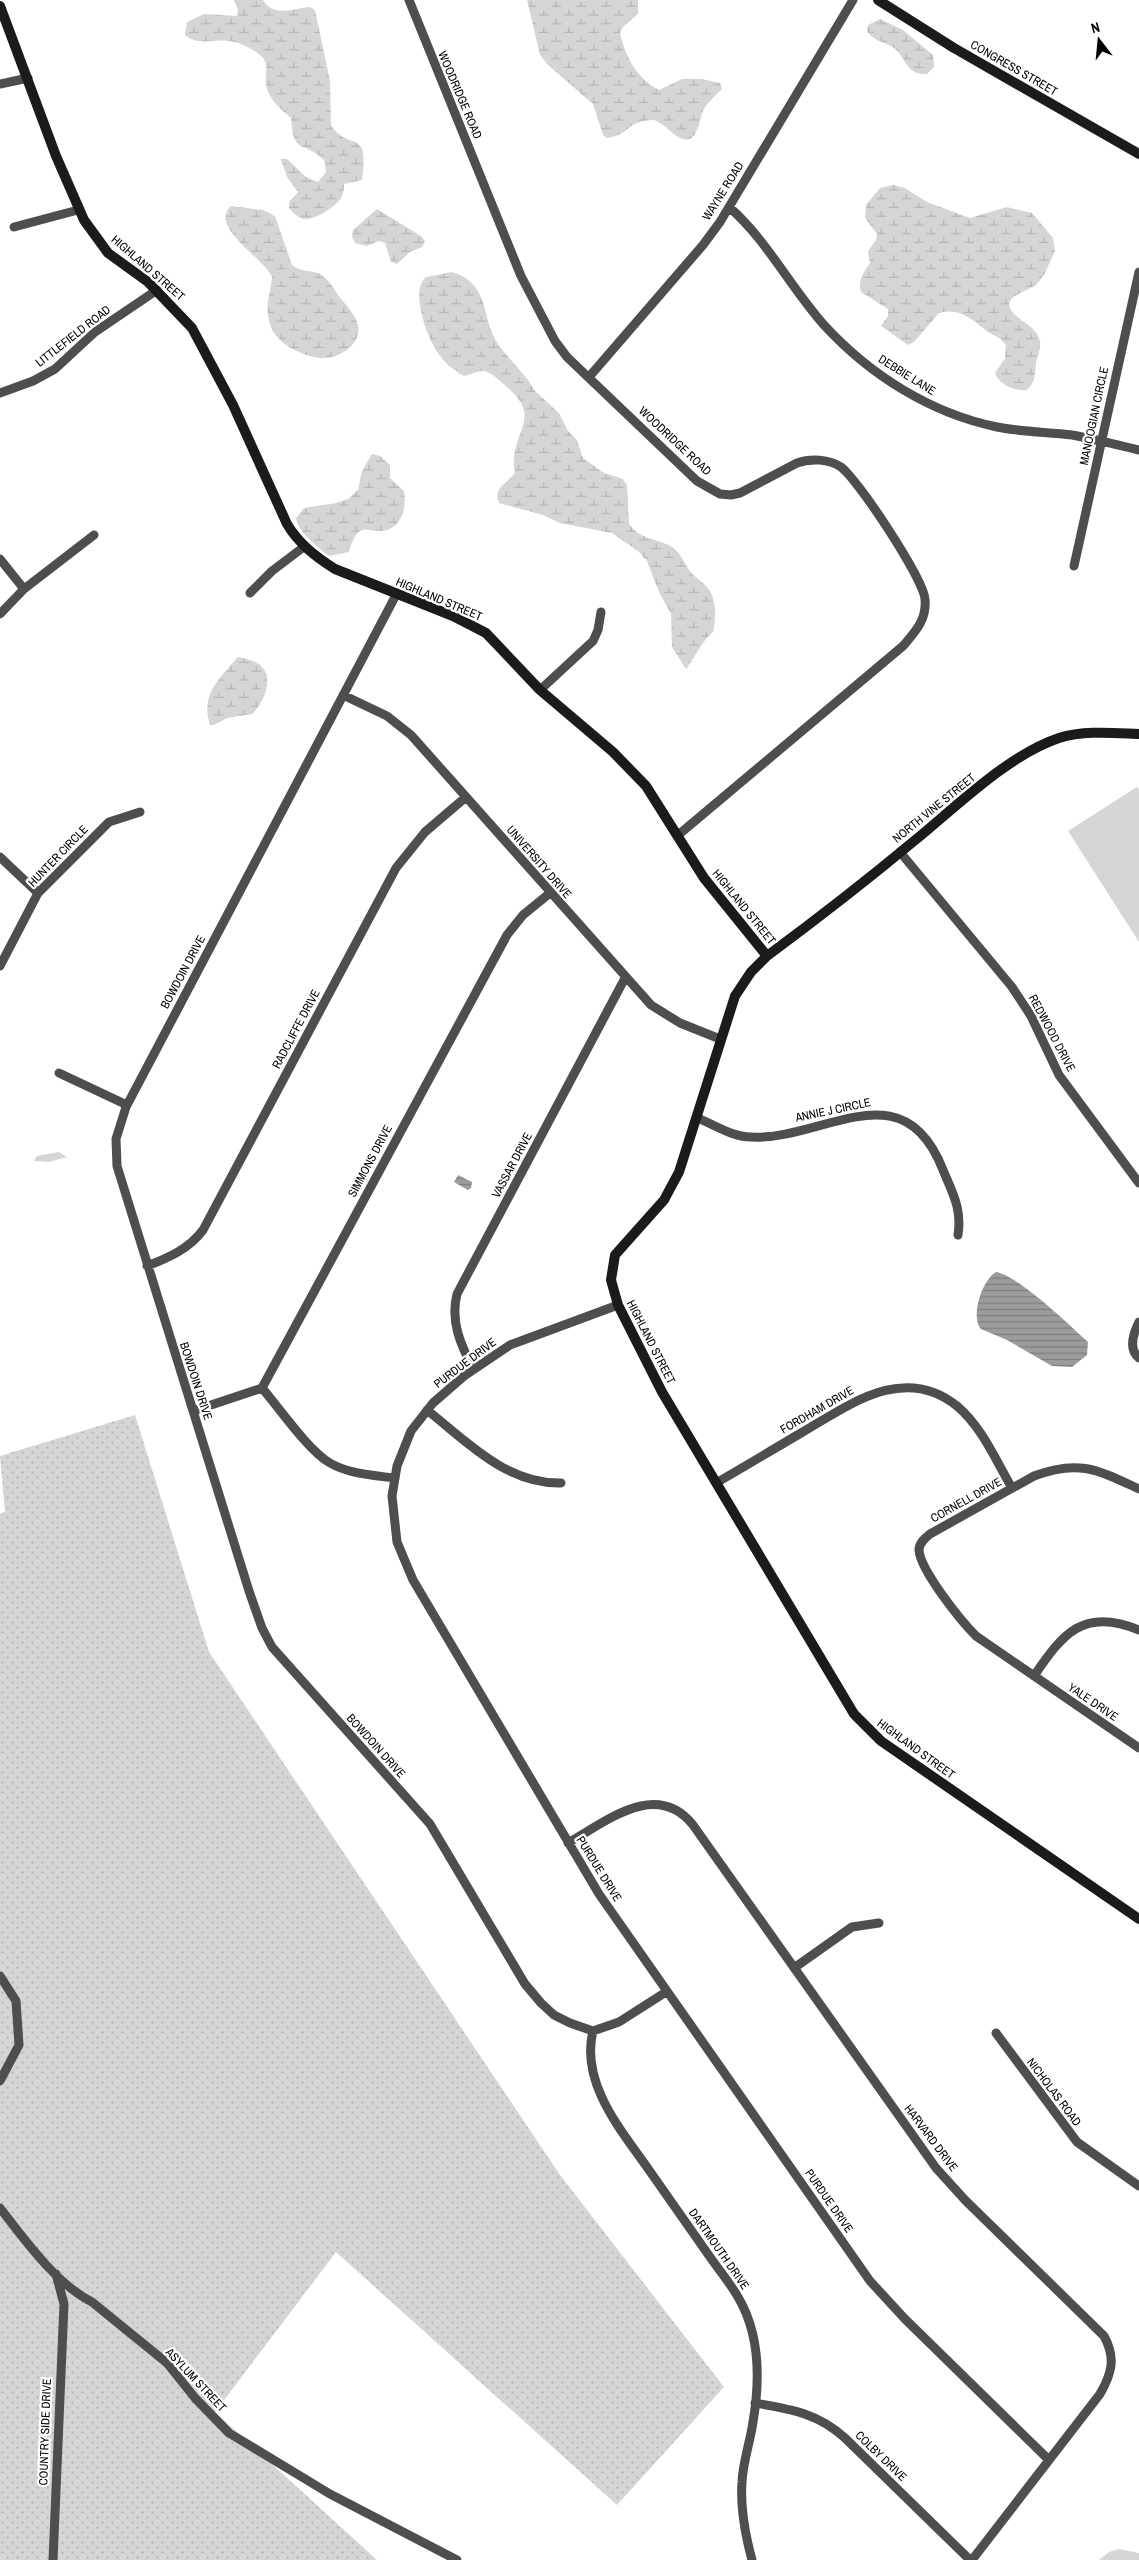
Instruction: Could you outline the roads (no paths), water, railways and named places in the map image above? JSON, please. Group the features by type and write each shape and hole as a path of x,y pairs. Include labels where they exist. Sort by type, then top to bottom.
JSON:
{"street":[{"name":"WOODRIDGE ROAD","path":"409,0 439,78 537,311 567,357 674,461 701,483 716,492 731,495 740,493 806,460 826,461 841,467 865,495 906,556 924,590 925,609 922,622 903,646 677,836"},
{"name":"WAYNE ROAD","path":"589,377 703,246 729,207 853,0"},
{"name":"CONGRESS STREET","path":"878,0 970,57 1139,154"},
{"name":"HIGHLAND STREET","path":"0,6 78,210 108,253 157,290 184,317 200,342 233,405 287,524 305,546 335,569 477,627 486,633 540,690 613,752 646,786 704,878 767,956 750,972 740,986 720,1039 698,1118 679,1172 667,1196 649,1219 615,1255 611,1277 618,1305 654,1377 802,1626 832,1681 854,1714 867,1729 989,1817 1139,1919"},
{"path":"0,84 28,78"},
{"name":"DEBBIE LANE","path":"729,207 754,233 812,310 841,342 867,365 911,394 933,406 997,427 1102,441 1139,450"},
{"path":"14,227 78,210"},
{"name":"MANOOGIAN CIRCLE","path":"1074,566 1139,272"},
{"name":"LITTLEFIELD ROAD","path":"0,393 33,381 56,369 95,332 157,290"},
{"path":"0,614 24,589 94,535"},
{"path":"250,593 272,571 305,546"},
{"path":"0,558 24,589"},
{"name":"BOWDOIN DRIVE","path":"396,595 127,1105 116,1139 116,1159 120,1179 256,1612 272,1646 430,1824 520,1976 535,1996 559,2018 593,2031"},
{"path":"540,690 593,641 598,630 601,612"},
{"name":"UNIVERSITY DRIVE","path":"343,695 387,716 406,730 625,978 657,1010 682,1024 720,1039"},
{"name":"NORTH VINE STREET","path":"767,956 900,852 971,793 1022,757 1045,745 1073,736 1109,732 1139,734"},
{"name":"RADCLIFFE DRIVE","path":"147,1266 175,1254 200,1233 396,868 418,840 466,797"},
{"name":"HUNTER CIRCLE","path":"0,966 38,893 109,822 140,812"},
{"name":"REDWOOD DRIVE","path":"900,852 1012,987 1031,1016 1059,1075 1139,1183"},
{"path":"0,857 38,893"},
{"name":"SIMMONS DRIVE","path":"262,1388 507,935 523,915 550,893"},
{"name":"VASSAR DRIVE","path":"473,1369 456,1331 455,1310 458,1294 625,978"},
{"path":"59,1073 127,1105"},
{"name":"ANNIE J CIRCLE","path":"698,1118 738,1135 752,1138 773,1136 870,1114 902,1120 923,1136 942,1165 961,1218 958,1235"},
{"name":"PURDUE DRIVE","path":"618,1305 526,1338 503,1349 447,1389 427,1410 407,1439 394,1478 392,1496 395,1529 401,1554 413,1580 599,1894 870,2281 905,2320 1049,2460"},
{"path":"1139,1322 1133,1340 1133,1350 1139,1358"},
{"path":"192,1411 262,1388 316,1451 328,1461 353,1472 394,1478"},
{"name":"FORDHAM DRIVE","path":"716,1483 856,1400 888,1389 906,1388 925,1390 942,1396 969,1417 1012,1488"},
{"path":"427,1410 479,1453 499,1465 529,1478 561,1483"},
{"name":"CORNELL DRIVE","path":"1034,1676 984,1643 961,1621 937,1586 919,1551 922,1542 930,1534 1012,1488 1048,1471 1076,1467 1096,1471 1139,1490"},
{"path":"1034,1676 1054,1646 1069,1632 1084,1624 1099,1620 1111,1621 1139,1630"},
{"name":"YALE DRIVE","path":"1034,1676 1139,1748"},
{"name":"HARVARD DRIVE","path":"568,1843 639,1805 663,1804 676,1809 693,1825 936,2168 965,2200 1104,2336 1110,2347 1111,2371 1107,2381 1049,2460 971,2560"},
{"path":"794,1968 852,1927 879,1923"},
{"path":"0,1976 16,2001 19,2046 0,2081"},
{"path":"593,2031 619,2022 666,1992"},
{"name":"DARTMOUTH DRIVE","path":"593,2031 591,2050 594,2074 610,2112 738,2297 749,2322 756,2356 755,2403 753,2422 744,2462 741,2499 744,2533 752,2560"},
{"name":"NICHOLAS ROAD","path":"996,2033 1060,2122 1077,2142 1139,2186"},
{"name":"ASYLUM STREET","path":"0,2208 24,2239 78,2295 92,2302 167,2364 194,2398 229,2433 330,2494 457,2560"},
{"name":"COUNTRY SIDE DRIVE","path":"53,2560 64,2304 56,2273"},
{"path":"64,2304 67,2299 78,2295"},
{"name":"COLBY DRIVE","path":"755,2403 801,2411 824,2421 869,2461 971,2560"}]}
